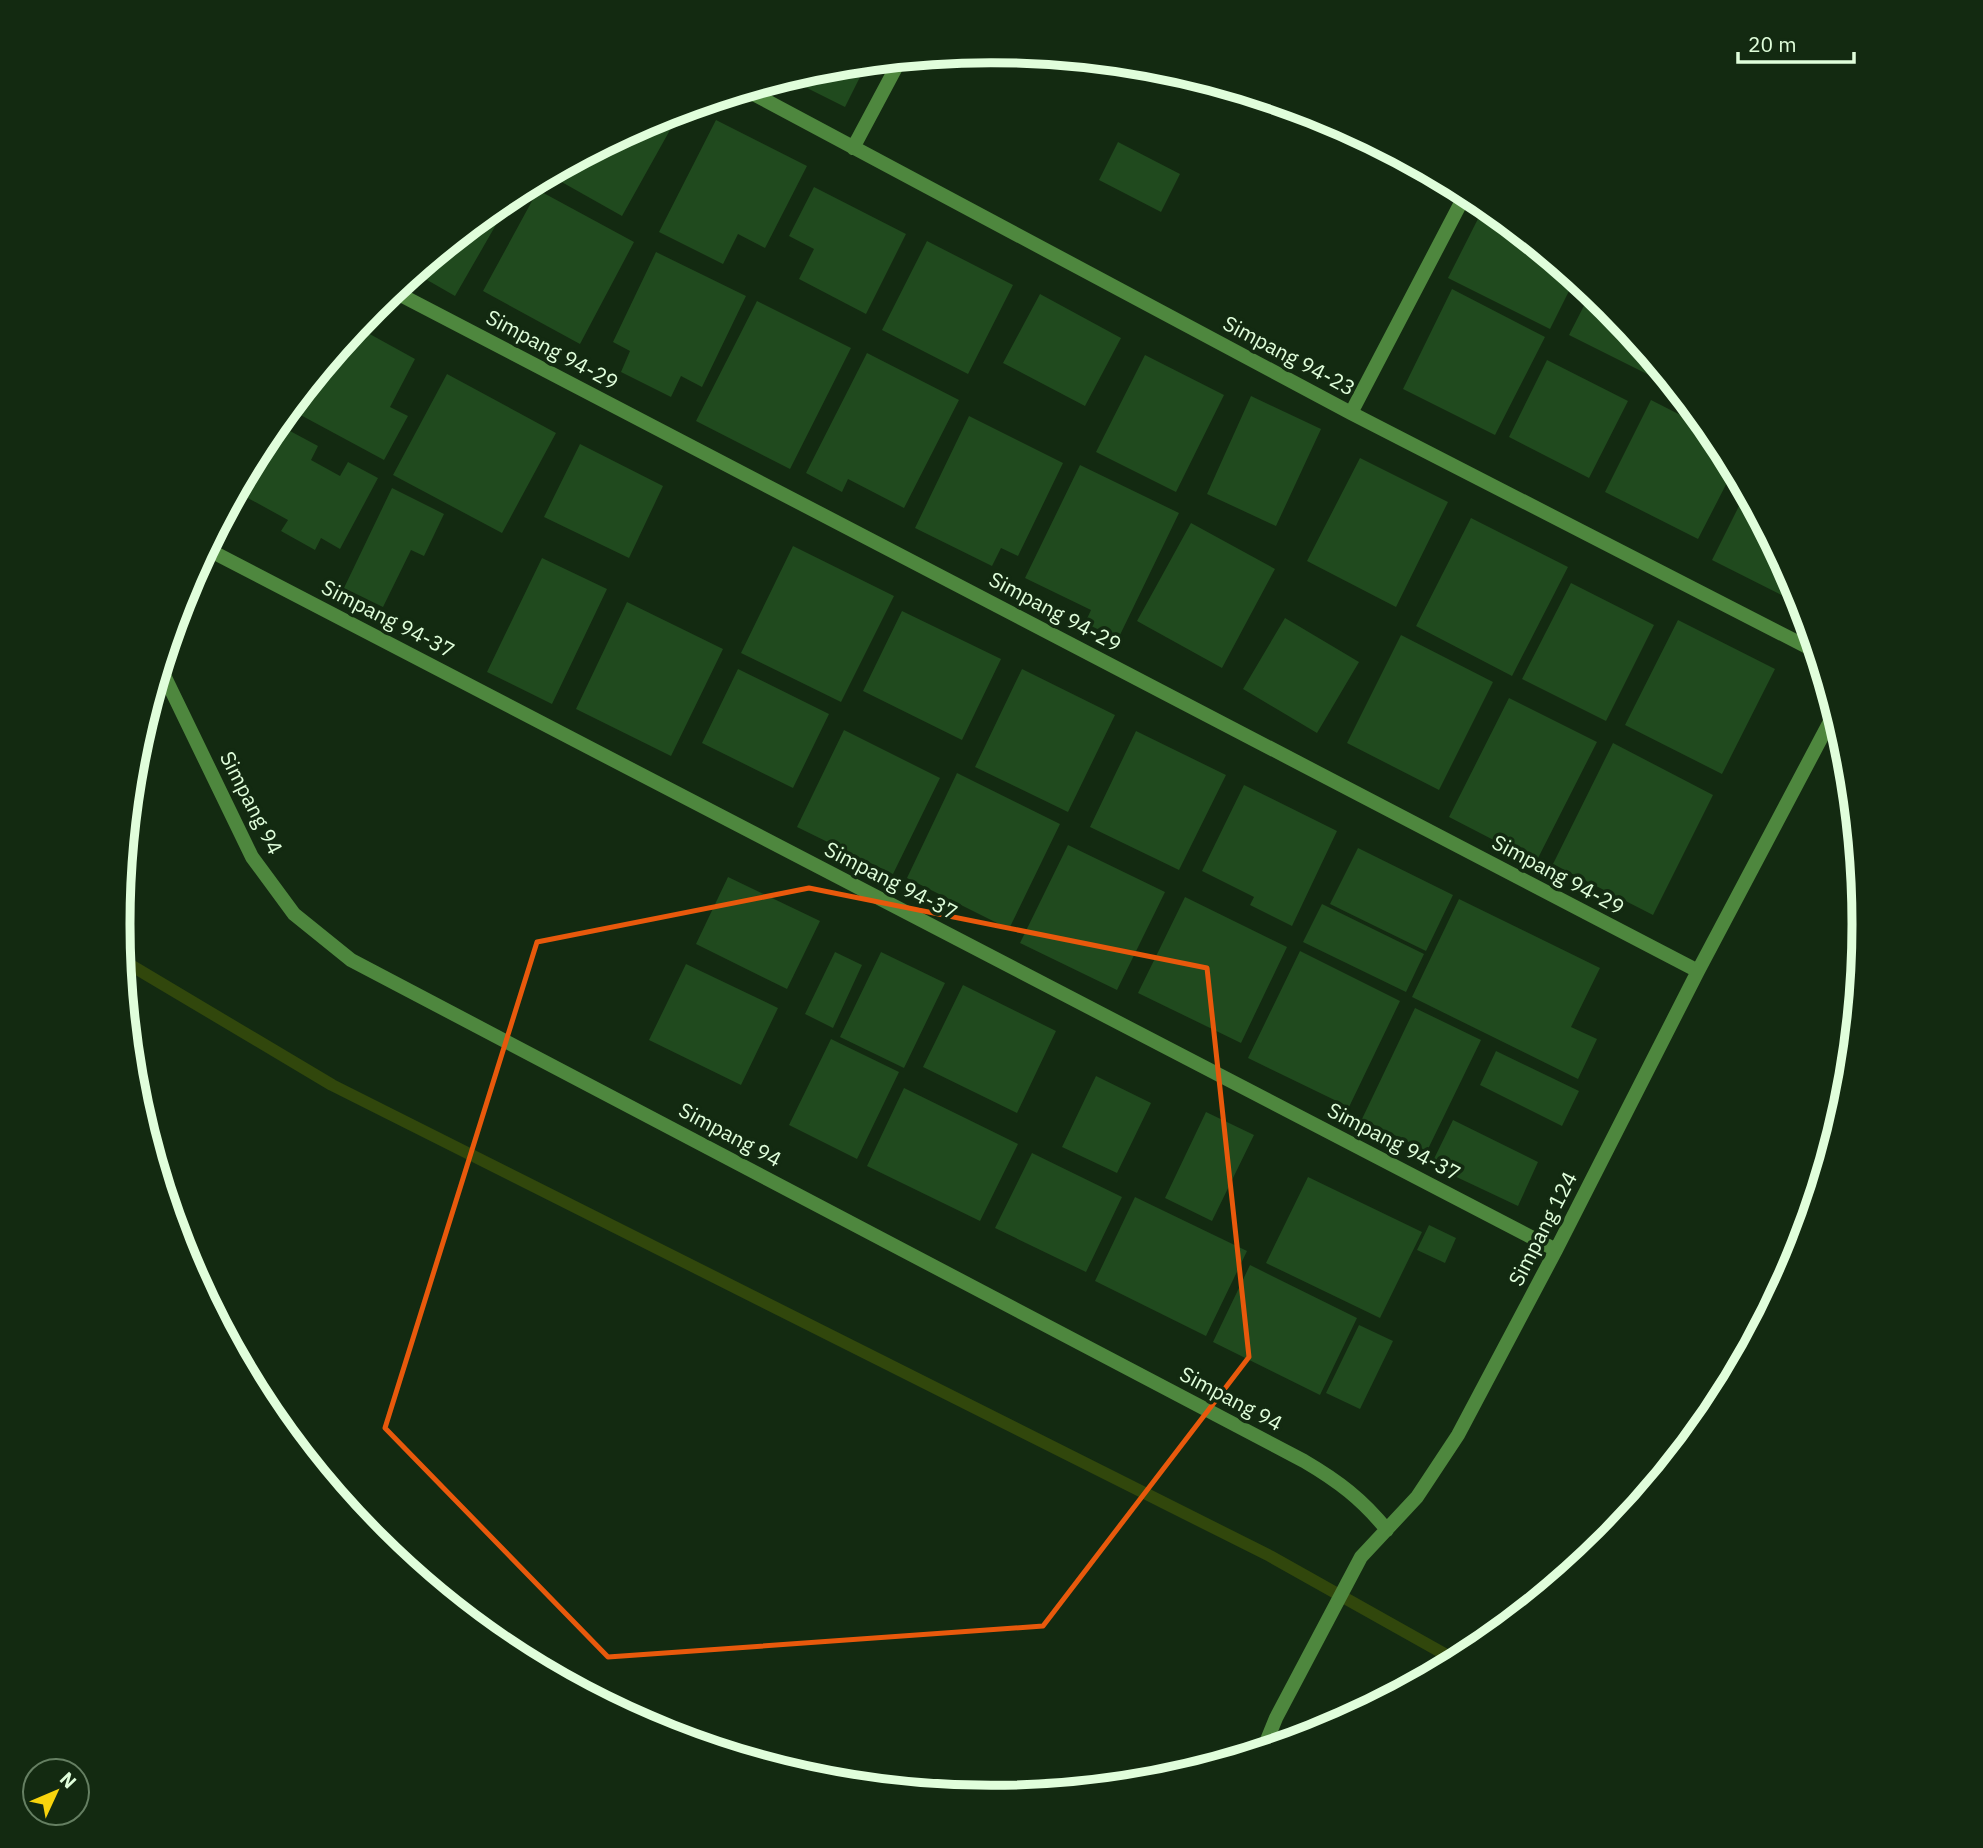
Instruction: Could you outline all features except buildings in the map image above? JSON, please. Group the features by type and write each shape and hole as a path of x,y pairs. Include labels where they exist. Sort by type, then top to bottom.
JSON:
{"street":[{"path":"853,148 895,69"},
{"name":"Simpang 94-23","path":"757,96 1351,413 1807,647"},
{"path":"1351,413 1461,202"},
{"name":"Simpang 94-29","path":"403,296 1698,971"},
{"name":"Simpang 94-37","path":"215,553 1556,1250"},
{"name":"Simpang 94","path":"166,680 252,857 295,914 351,960 1304,1461 1339,1482 1369,1508 1387,1530"},
{"name":"Simpang 124","path":"1267,1739 1361,1557 1417,1497 1458,1435 1829,724"}],"highlighted area":[{"path":"809,888 1207,968 1249,1357 1043,1626 608,1657 385,1428 537,942"}],"waterway":[{"path":"131,966 332,1085 1270,1556 1446,1655"}]}
